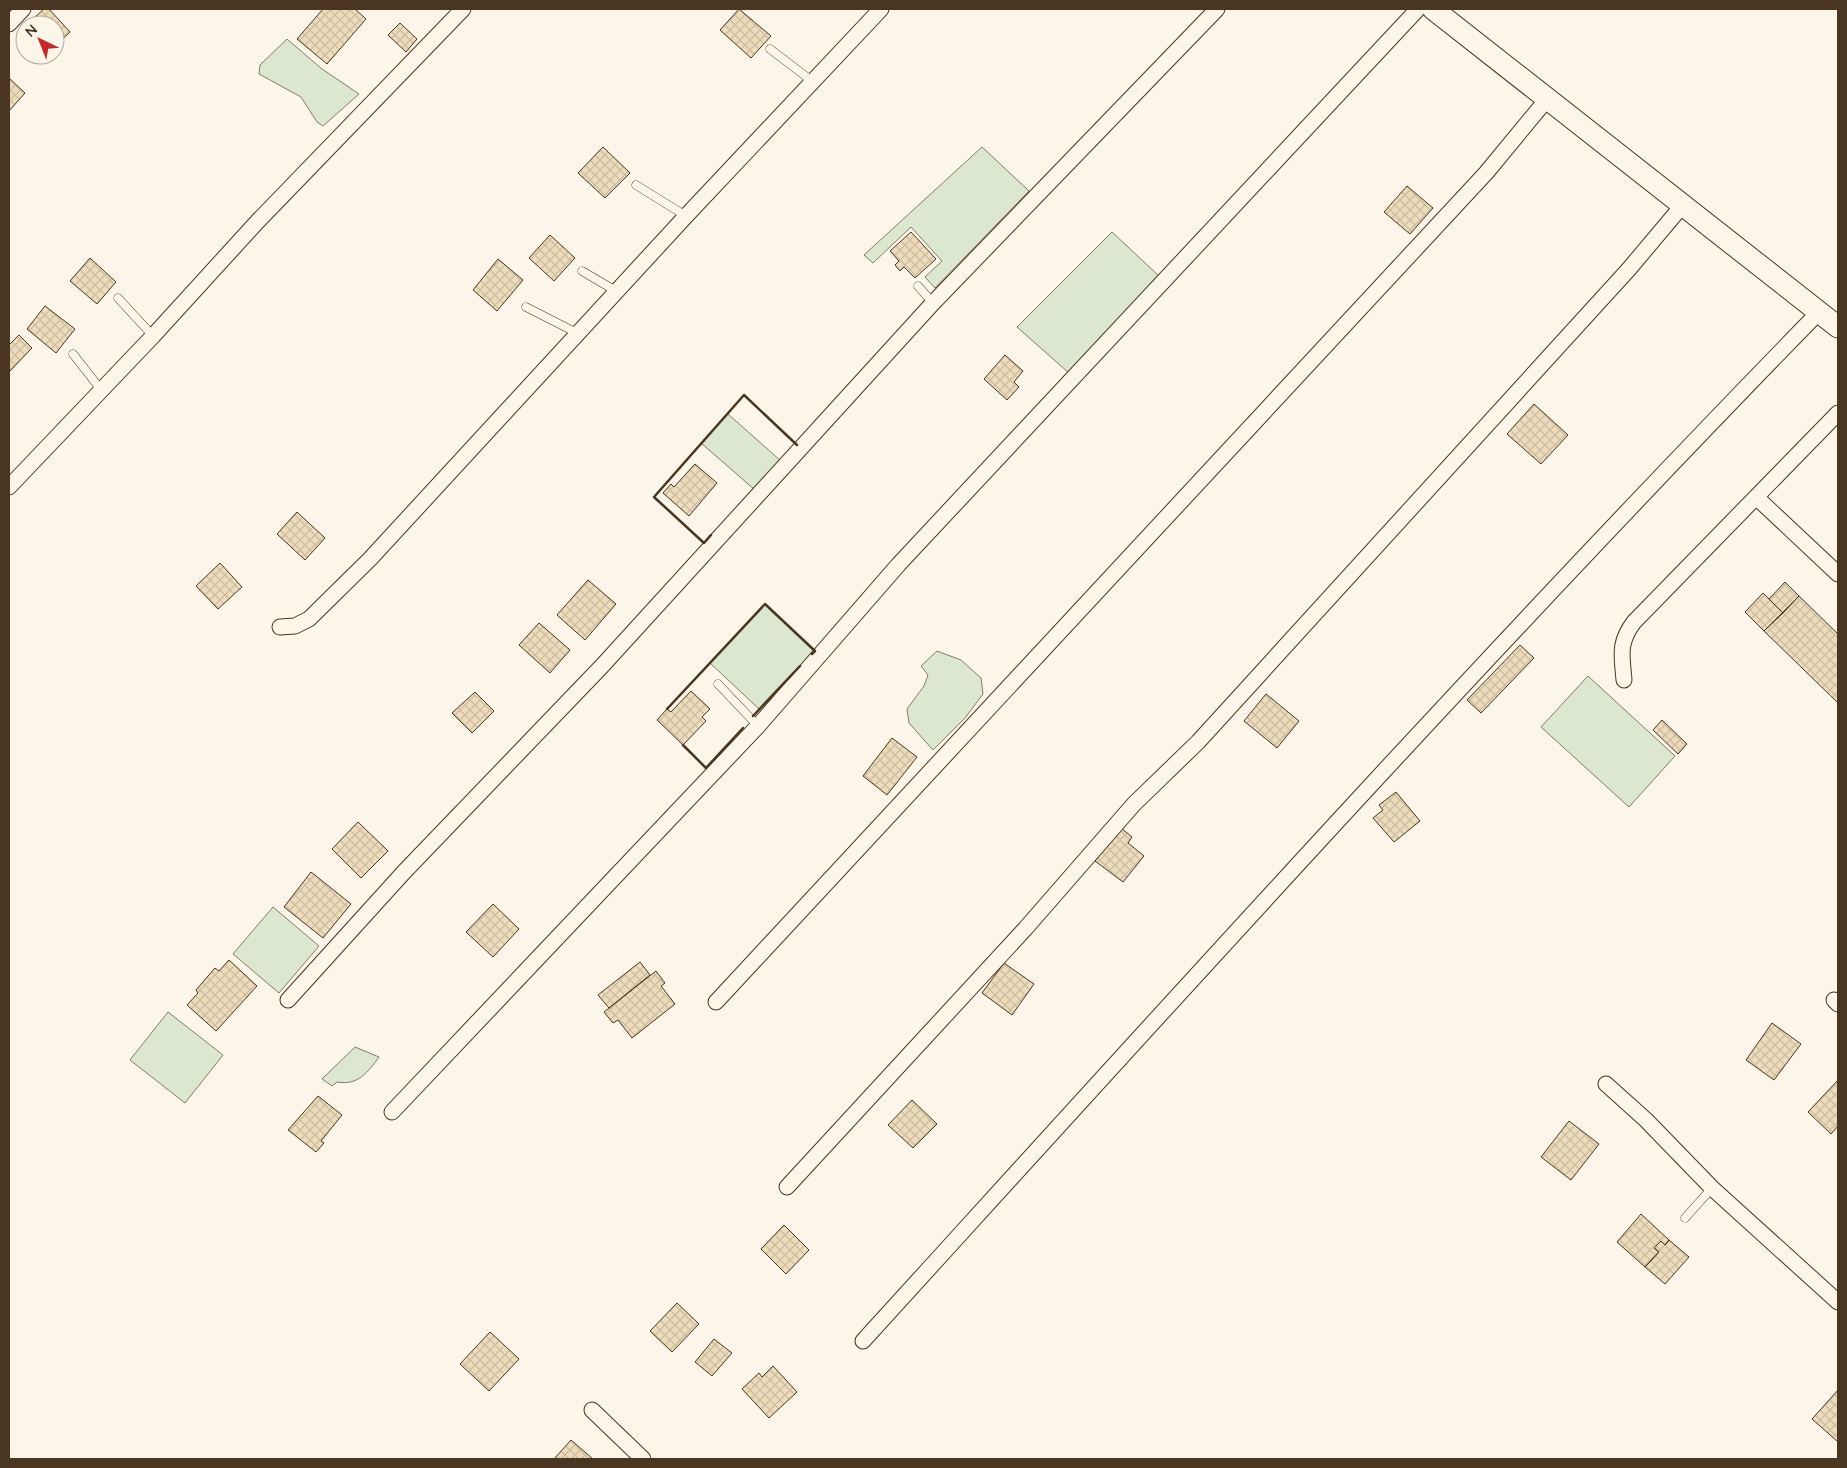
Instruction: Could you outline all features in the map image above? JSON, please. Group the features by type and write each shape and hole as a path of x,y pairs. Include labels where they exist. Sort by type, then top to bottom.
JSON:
{"street":[{"path":"9,24 23,9"},
{"path":"9,487 102,391 257,222 462,9"},
{"path":"280,627 295,626 309,619 332,597 881,9"},
{"path":"288,1000 404,872 602,666 932,304 1217,9"},
{"path":"392,1112 758,726 899,564 1418,9"},
{"path":"1433,9 1838,327"},
{"path":"716,1002 1479,180 1548,98"},
{"path":"787,1187 1025,929 1134,804 1218,720 1629,269 1682,206"},
{"path":"863,1341 1469,678 1685,450 1820,312"},
{"path":"1624,680 1621,650 1625,635 1701,552 1838,413"},
{"path":"1756,497 1838,574"},
{"path":"1606,1084 1712,1188 1838,1302"},
{"path":"592,1410 643,1459"}],"lane":[{"path":"770,49 812,81"},
{"path":"636,185 686,216"},
{"path":"582,271 616,291"},
{"path":"918,286 932,304"},
{"path":"118,298 153,336"},
{"path":"526,307 577,333"},
{"path":"73,354 102,391"},
{"path":"718,684 758,726"},
{"path":"1685,1218 1712,1188"}],"green space":[{"path":"287,39 322,69 359,94 323,126 317,122 301,97 259,74 260,65"},
{"path":"982,147 1029,191 935,288 925,277 942,261 911,227 873,263 864,255"},
{"path":"1112,232 1159,276 1070,374 1017,327"},
{"path":"728,414 782,462 755,490 701,443"},
{"path":"765,604 815,651 759,709 710,663"},
{"path":"937,651 961,660 981,678 983,694 965,718 933,750 909,723 907,709 924,686 928,675 921,666"},
{"path":"1588,676 1675,756 1629,807 1541,727"},
{"path":"273,907 319,946 279,993 233,954"},
{"path":"168,1012 223,1055 185,1103 130,1060"},
{"path":"355,1047 379,1057 362,1077 351,1082 337,1082 332,1086 322,1079"}],"building":[{"path":"44,9 49,9 54,15 37,15"},
{"path":"323,9 355,9 366,19 327,64 297,39"},
{"path":"739,9 771,36 751,58 720,30"},
{"path":"400,23 417,39 406,52 388,35"},
{"path":"65,27 70,32 65,37"},
{"path":"9,78 25,93 9,111"},
{"path":"603,147 630,173 605,198 578,173"},
{"path":"1407,186 1433,208 1410,234 1384,212"},
{"path":"911,232 936,259 915,278 904,267 900,271 895,265 899,261 890,251"},
{"path":"550,235 575,258 554,281 529,258"},
{"path":"90,258 116,282 97,304 70,281"},
{"path":"498,259 523,280 497,311 473,290"},
{"path":"45,306 75,329 56,353 27,329"},
{"path":"19,335 32,348 9,372 9,345"},
{"path":"1005,355 1023,371 1014,382 1019,387 1007,400 984,379"},
{"path":"1534,404 1568,435 1541,464 1507,434"},
{"path":"695,464 717,483 689,516 663,493 671,484 674,487"},
{"path":"297,512 325,538 305,560 277,534"},
{"path":"220,563 242,587 218,609 196,586"},
{"path":"588,580 616,604 585,640 557,615"},
{"path":"1785,582 1799,596 1783,613 1769,599"},
{"path":"1763,593 1783,613 1764,631 1745,612"},
{"path":"1799,596 1838,634 1838,703 1764,631"},
{"path":"539,623 570,650 550,673 519,645"},
{"path":"1520,645 1534,658 1481,713 1467,700"},
{"path":"691,691 710,709 702,717 706,721 683,745 657,720 667,709 671,712"},
{"path":"475,692 494,711 472,733 452,713"},
{"path":"1266,694 1299,721 1277,748 1244,721"},
{"path":"1662,720 1687,744 1678,754 1653,730"},
{"path":"892,738 917,757 887,795 863,776"},
{"path":"1396,792 1420,821 1394,842 1373,818 1383,810 1379,805"},
{"path":"358,822 388,851 361,878 332,849"},
{"path":"1121,828 1132,837 1128,843 1144,856 1123,882 1095,861"},
{"path":"311,872 351,904 323,938 284,907"},
{"path":"493,904 519,929 493,957 466,932"},
{"path":"229,960 257,986 216,1031 187,1005 198,993 196,990 215,968 219,971"},
{"path":"640,962 650,975 609,1008 598,995"},
{"path":"1004,963 1034,984 1012,1015 982,993"},
{"path":"656,971 665,983 661,986 675,1004 632,1038 618,1020 613,1023 604,1012"},
{"path":"1772,1023 1801,1044 1774,1080 1746,1060"},
{"path":"1838,1080 1838,1126 1831,1134 1808,1112"},
{"path":"318,1096 342,1115 321,1141 324,1143 316,1152 288,1130"},
{"path":"912,1100 937,1124 913,1148 888,1125"},
{"path":"1569,1121 1599,1144 1571,1180 1541,1157"},
{"path":"1641,1214 1669,1240 1665,1245 1661,1241 1654,1248 1659,1252 1645,1267 1617,1242"},
{"path":"784,1225 809,1250 786,1274 761,1249"},
{"path":"1669,1240 1689,1257 1665,1284 1645,1267 1659,1252 1654,1248 1661,1241 1665,1245"},
{"path":"677,1303 699,1324 672,1352 650,1331"},
{"path":"490,1332 519,1359 489,1391 460,1364"},
{"path":"714,1339 732,1353 712,1376 695,1362"},
{"path":"773,1366 797,1392 769,1418 742,1389 759,1373 762,1377"},
{"path":"1838,1390 1838,1440 1837,1441 1812,1419"},
{"path":"571,1440 593,1459 554,1459"}],"wall":[{"path":"711,535 704,543 654,497 744,395 797,445"},
{"path":"667,709 765,604 815,651 812,654"},
{"path":"753,716 800,666"},
{"path":"683,745 706,768 743,728"}]}
